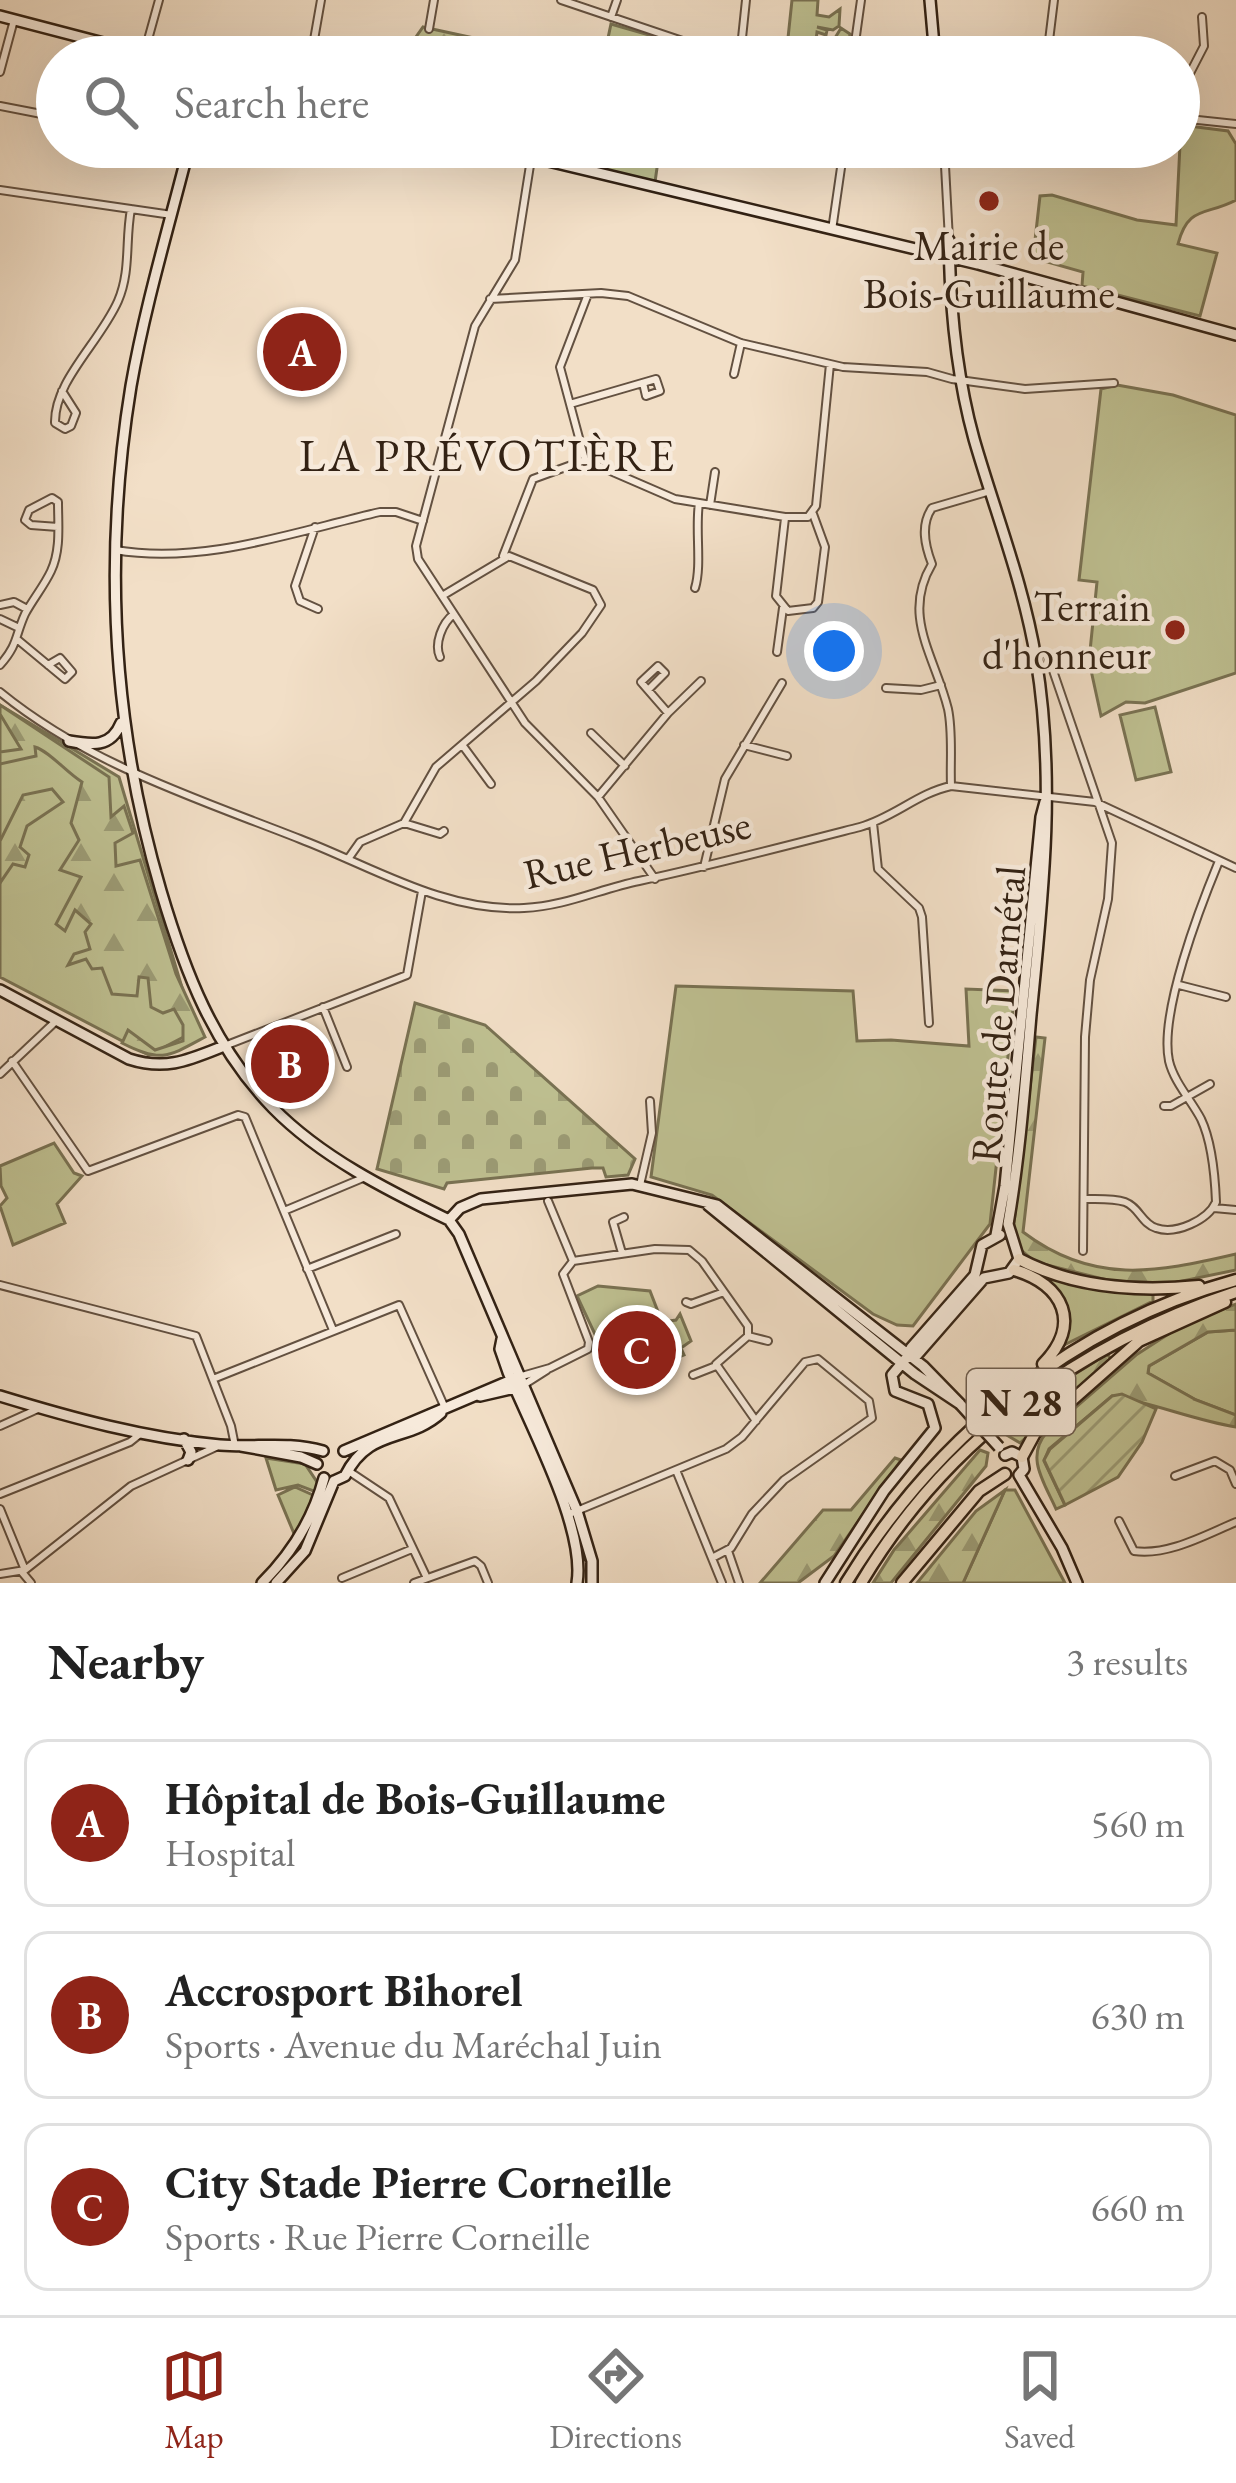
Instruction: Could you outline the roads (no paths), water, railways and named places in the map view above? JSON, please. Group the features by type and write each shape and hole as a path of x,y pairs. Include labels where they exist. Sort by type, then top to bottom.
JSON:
{"highway":[{"path":"1017,1264 1126,1289 1220,1284"},
{"path":"1017,1264 1047,1285 1065,1317 1058,1346 1029,1380"},
{"name":"N 28","path":"846,1583 880,1530 926,1474 1029,1380 1141,1315 1236,1280"},
{"path":"1022,1457 1035,1432 1139,1341 1236,1295"},
{"name":"N 28","path":"861,1583 930,1489 1021,1402 1117,1340 1236,1295"},
{"path":"902,1583 980,1491 1012,1474"}],"street":[{"path":"149,36 160,0"},
{"path":"315,36 321,0"},
{"path":"429,28 434,0"},
{"path":"561,0 668,36"},
{"path":"611,17 616,0"},
{"path":"742,36 746,0"},
{"path":"856,36 861,0"},
{"path":"930,0 933,36"},
{"path":"1050,36 1054,0"},
{"path":"0,16 75,36"},
{"path":"1200,54 1202,17"},
{"path":"0,72 14,20"},
{"path":"0,106 36,114"},
{"path":"1200,120 1234,124 1235,136"},
{"path":"184,168 132,385 113,549 122,718 132,775 179,950 224,1046 273,1108 324,1150 449,1220 464,1243 502,1340 500,1348 592,1561 592,1583"},
{"path":"529,168 514,260 468,345 416,546 418,559 525,723 598,797 655,879"},
{"path":"573,168 949,257 1236,335"},
{"path":"832,230 841,168"},
{"path":"945,168 949,240"},
{"path":"0,190 172,215"},
{"path":"62,392 76,413 65,429 55,423 55,405 77,364 94,346 119,298 128,266 125,240 131,209"},
{"name":"Route de Darnétal","path":"949,240 952,327 962,379 1036,656 1046,725 1042,908 1008,1225 1011,1238"},
{"path":"585,460 560,368 588,294"},
{"path":"489,299 628,296 741,343 818,362 928,372 1025,388 1114,382"},
{"path":"734,374 741,343"},
{"path":"783,608 813,608 818,602 825,547 813,514 830,364"},
{"path":"569,404 643,383"},
{"path":"442,596 503,557 530,483 585,460 675,499 785,517 813,514"},
{"path":"710,505 715,472"},
{"path":"951,786 950,716 918,618 920,584 932,564 924,544 932,508 990,490"},
{"path":"0,665 19,640 27,609 52,569 58,527 58,502 52,498 29,510 25,520 31,525 58,527"},
{"path":"695,588 699,576 694,531 699,503"},
{"path":"113,549 152,556 202,553 380,512 423,521"},
{"path":"777,652 783,608 776,596 785,517"},
{"path":"315,527 295,586 300,601 318,609"},
{"path":"348,859 360,842 404,823 436,767 551,665 601,604 593,590 503,557"},
{"path":"0,605 14,602 27,609"},
{"path":"440,657 445,622 454,614"},
{"path":"0,620 19,628"},
{"path":"19,640 48,665"},
{"path":"1047,653 1095,802 1110,833 1113,855 1090,980 1085,1037 1083,1251"},
{"path":"598,797 668,712 701,681"},
{"path":"704,867 725,779 782,682"},
{"path":"886,688 921,690 940,685"},
{"path":"648,689 668,712"},
{"name":"Rue Herbeuse","path":"0,692 69,741 132,775 194,795 422,891 486,908 520,909 595,896 639,880 872,824 928,792 951,786 1095,802 1236,868"},
{"path":"69,741 96,746 106,742 116,734 122,718"},
{"path":"591,733 625,766"},
{"path":"744,745 787,756"},
{"path":"463,746 491,784"},
{"name":"Route de Darnétal","path":"997,1235 1047,796"},
{"path":"1110,833 1124,818"},
{"path":"404,823 444,832"},
{"path":"872,824 878,869 919,908 922,917 929,1023"},
{"path":"1085,1199 1126,1202 1149,1225 1162,1229 1198,1221 1214,1208 1206,1130 1169,1059 1169,1033 1196,915 1219,861"},
{"path":"0,990 149,1065 173,1066 406,975 422,891"},
{"path":"1179,985 1226,997"},
{"path":"322,1006 347,1067"},
{"path":"0,1073 56,1021"},
{"path":"12,1061 88,1172 238,1115 245,1117 333,1330"},
{"path":"1164,1106 1210,1084"},
{"path":"640,1185 652,1133 650,1101"},
{"path":"284,1211 367,1176"},
{"path":"449,1220 459,1208 481,1199 622,1184 681,1194 725,1210 960,1404 1002,1451 1022,1457 1024,1469 1012,1474"},
{"path":"548,1202 573,1261"},
{"path":"1214,1208 1236,1210"},
{"path":"622,1253 614,1222 624,1217"},
{"path":"308,1269 395,1234"},
{"path":"825,1583 884,1492 934,1428 928,1404 895,1391 892,1375 975,1275 982,1245 997,1235 1011,1238 1018,1247 1017,1264 984,1278 929,1343 905,1360"},
{"path":"0,1396 141,1434 219,1445 344,1451 584,1353 589,1346 564,1278 565,1267 573,1261 683,1248 702,1261 748,1326 748,1336 716,1366 693,1376"},
{"path":"979,1257 985,1270 998,1275"},
{"path":"0,1285 196,1336 238,1446"},
{"path":"686,1302 724,1292"},
{"path":"212,1379 399,1305 444,1411"},
{"path":"748,1336 768,1341"},
{"path":"572,1513 726,1449 805,1362 814,1358 868,1400 873,1413 867,1424 784,1480 752,1514 728,1551 712,1558"},
{"path":"716,1366 756,1420"},
{"path":"0,1426 40,1408"},
{"path":"262,1583 301,1536 329,1479 371,1445 444,1411"},
{"path":"0,1494 141,1434"},
{"path":"184,1439 191,1452 188,1460"},
{"path":"0,1574 23,1570 124,1490 219,1445"},
{"path":"238,1446 301,1456 317,1463 329,1479"},
{"path":"317,1463 322,1451"},
{"path":"344,1451 349,1467 389,1498 426,1576"},
{"path":"1002,1451 1000,1465 1012,1474 1062,1548 1076,1583"},
{"path":"1175,1476 1215,1461 1230,1470 1236,1484"},
{"path":"676,1471 722,1583"},
{"path":"276,1583 316,1530 329,1479"},
{"path":"0,1509 31,1583"},
{"path":"572,1513 577,1583"},
{"path":"1119,1521 1134,1550 1142,1552 1172,1547 1236,1522"},
{"path":"342,1578 412,1549"},
{"path":"728,1551 739,1583"},
{"path":"413,1583 477,1562 488,1583"}],"place":[{"name":"Mairie de Bois-Guillaume","path":"989,201"},
{"name":"Hôpital de Bois-Guillaume","path":"302,352"},
{"name":"Terrain d'honneur","path":"1175,630"},
{"name":"Accrosport Bihorel","path":"290,1064"},
{"name":"City Stade Pierre Corneille","path":"637,1350"}],"district":[{"name":"LA PRÉVOTIÈRE","path":"488,455"}]}
